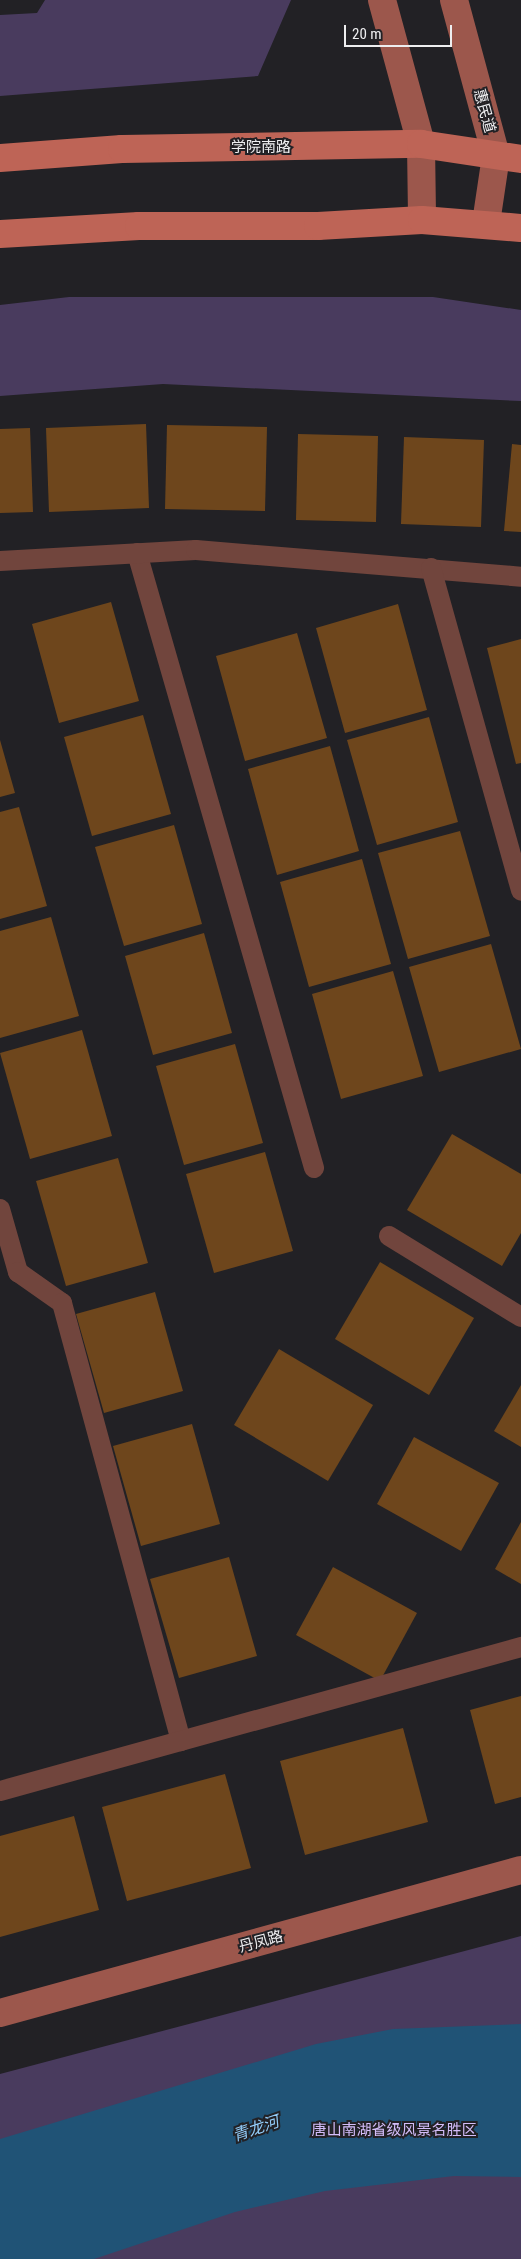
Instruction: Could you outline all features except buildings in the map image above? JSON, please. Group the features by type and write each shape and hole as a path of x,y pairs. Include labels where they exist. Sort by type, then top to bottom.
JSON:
{"main road":[{"path":"382,0 421,144 422,220"},
{"name":"惠民道","path":"454,0 509,157 486,223"},
{"name":"学院南路","path":"0,158 122,149 421,144 509,157"},
{"path":"0,234 139,226 318,226 422,220 486,223 521,228"},
{"name":"丹凤路","path":"0,2013 521,1870"}],"lane":[{"path":"0,561 196,550 431,568 521,577"},
{"path":"137,553 314,1168"},
{"path":"431,568 521,890"},
{"path":"0,1209 18,1272 62,1303 181,1741"},
{"path":"389,1236 521,1317"},
{"path":"0,1791 521,1647"}],"green space":[{"path":"45,0 291,0 258,76 0,96 0,15 37,13"},
{"path":"69,297 433,297 521,310 521,401 163,384 0,396 0,305"},
{"name":"唐山南湖省级风景名胜区","path":"521,1936 521,2259 0,2259 0,2074"}],"water":[{"name":"唐山南湖省级风景名胜区","path":"521,2024 521,2177 454,2176 325,2191 235,2212 94,2259 0,2259 0,2139 316,2044 393,2029"}],"water label":[{"name":"青龙河","path":"256,2129"}]}
